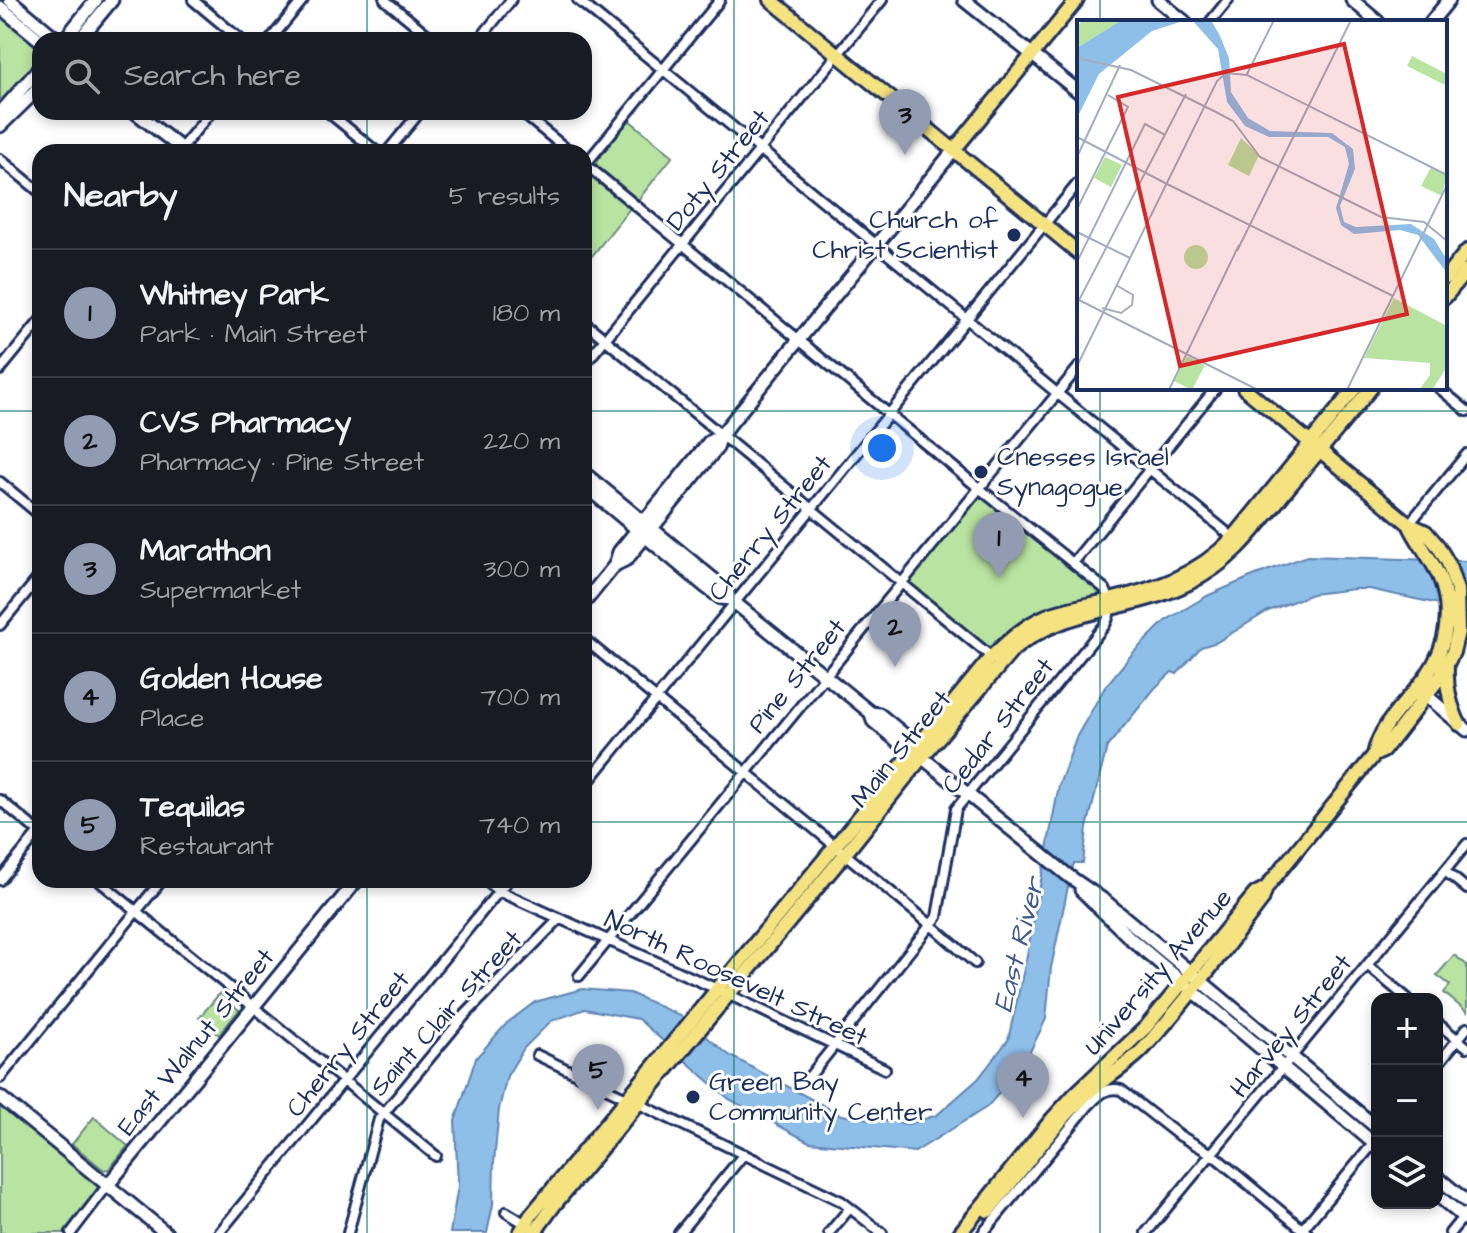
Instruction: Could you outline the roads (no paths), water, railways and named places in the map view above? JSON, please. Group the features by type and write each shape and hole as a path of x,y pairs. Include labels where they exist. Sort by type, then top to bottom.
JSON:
{"main road":[{"path":"10,0 51,32"},
{"path":"68,32 96,0"},
{"path":"86,32 112,0"},
{"path":"771,0 1077,251"},
{"path":"964,0 1077,90"},
{"path":"592,593 615,565 627,559 644,529 717,448 721,435 1077,0"},
{"path":"1158,0 1183,20"},
{"path":"1352,0 1365,18"},
{"path":"1433,20 1449,0"},
{"path":"0,7 32,33"},
{"path":"0,113 32,77"},
{"path":"0,126 32,95"},
{"path":"145,120 174,144"},
{"path":"1447,276 1467,251"},
{"path":"1447,295 1467,270"},
{"path":"1246,390 1409,524"},
{"name":"Main Street","path":"531,1231 694,1026 1017,634 1046,617 1110,605 1172,581 1238,541 1315,447 1354,390"},
{"name":"Main Street","path":"1315,447 1344,422 1369,390"},
{"path":"1344,422 1335,444 1347,473"},
{"path":"592,480 721,598 732,601 871,713 879,714 913,742 917,754 1074,880 1105,901 1283,1068 1371,1139"},
{"path":"592,491 644,529"},
{"name":"University Avenue","path":"960,1233 1063,1107 1192,981 1262,900 1266,888 1374,755 1376,743 1390,721 1447,665 1457,640 1453,615 1430,557 1416,540 1409,524"},
{"name":"University Avenue","path":"1409,524 1426,532 1446,558 1457,590 1453,615 1422,692"},
{"path":"1447,665 1447,690 1463,727"},
{"path":"1422,692 1463,727"},
{"name":"East Walnut Street","path":"107,1186 350,888"},
{"path":"1192,981 1292,1057 1371,1123"},
{"name":"University Avenue","path":"970,1233 1070,1112 1087,1094 1142,1050 1192,981"},
{"path":"0,1097 166,1233"},
{"path":"1443,1182 1467,1202"},
{"path":"1443,1199 1466,1216"}],"street":[{"path":"193,0 231,32"},
{"path":"277,32 303,0"},
{"path":"385,0 424,32"},
{"path":"485,32 511,0"},
{"path":"578,0 1238,541"},
{"path":"592,156 720,0"},
{"name":"Doty Street","path":"592,355 882,0"},
{"path":"1212,20 1228,0"},
{"path":"187,144 205,120"},
{"path":"338,120 367,144"},
{"path":"394,144 413,120"},
{"path":"531,120 560,144"},
{"path":"0,159 32,185"},
{"path":"592,170 1105,589 1110,605"},
{"name":"Cherry Street","path":"592,777 732,601 1077,184"},
{"path":"592,328 996,660"},
{"path":"0,370 32,331"},
{"name":"Pine Street","path":"579,976 1077,369"},
{"path":"1073,563 1214,390"},
{"path":"1441,390 1467,411"},
{"path":"1409,524 1467,454"},
{"path":"0,482 32,508"},
{"path":"0,625 32,586"},
{"name":"Cedar Street","path":"809,1077 937,917 956,809 1105,625 1110,605"},
{"path":"592,646 975,963"},
{"path":"0,800 32,826"},
{"path":"0,880 32,842"},
{"name":"Harvey Street","path":"1146,1233 1467,844"},
{"path":"1445,871 1467,889"},
{"path":"108,888 436,1156"},
{"path":"0,1078 156,888"},
{"name":"North Roosevelt Street","path":"494,888 885,1069"},
{"name":"Cherry Street","path":"219,1233 501,888"},
{"name":"Saint Clair Street","path":"348,1233 378,1121 465,1015 559,919"},
{"path":"1367,965 1401,993"},
{"path":"1443,1028 1467,1047"},
{"path":"1443,1058 1467,1028"},
{"path":"537,1055 841,1201 882,1233"},
{"path":"983,1233 1088,1106 1105,1090 1113,1088 1121,1090 1177,1134 1212,1154 1303,1232 1371,1149"},
{"path":"679,1233 744,1154"},
{"name":"East Walnut Street","path":"71,1233 107,1186"},
{"path":"829,1233 850,1208"},
{"path":"506,1212 531,1231"},
{"path":"1450,1233 1466,1216"}],"water":[{"path":"1307,556 1467,561 1467,610 1369,589 1312,594 1268,611 1217,642 1201,647 1177,674 1172,672 1155,688 1107,747 1087,828 1083,863 1074,863 1070,877 1051,968 1046,1019 1023,1066 987,1107 915,1152 809,1142 729,1099 638,1019 585,1009 551,1021 524,1048 507,1076 499,1109 493,1205 487,1233 450,1233 458,1186 455,1121 476,1058 507,1023 535,1002 582,989 630,993 681,1016 729,1055 841,1115 909,1124 937,1115 978,1079 1008,1040 1059,785 1077,736 1105,687 1165,621 1207,596"}],"place":[{"name":"Marathon","path":"905,155"},
{"name":"Church of Christ Scientist","path":"1014,235"},
{"name":"Cnesses Israel Synagogue","path":"981,472"},
{"name":"Whitney Park","path":"999,578"},
{"name":"CVS Pharmacy","path":"895,667"},
{"name":"Green Bay Community Center","path":"693,1097"},
{"name":"Tequilas","path":"598,1110"},
{"name":"Golden House","path":"1023,1118"}],"water label":[{"name":"East River","path":"1019,945"}]}
